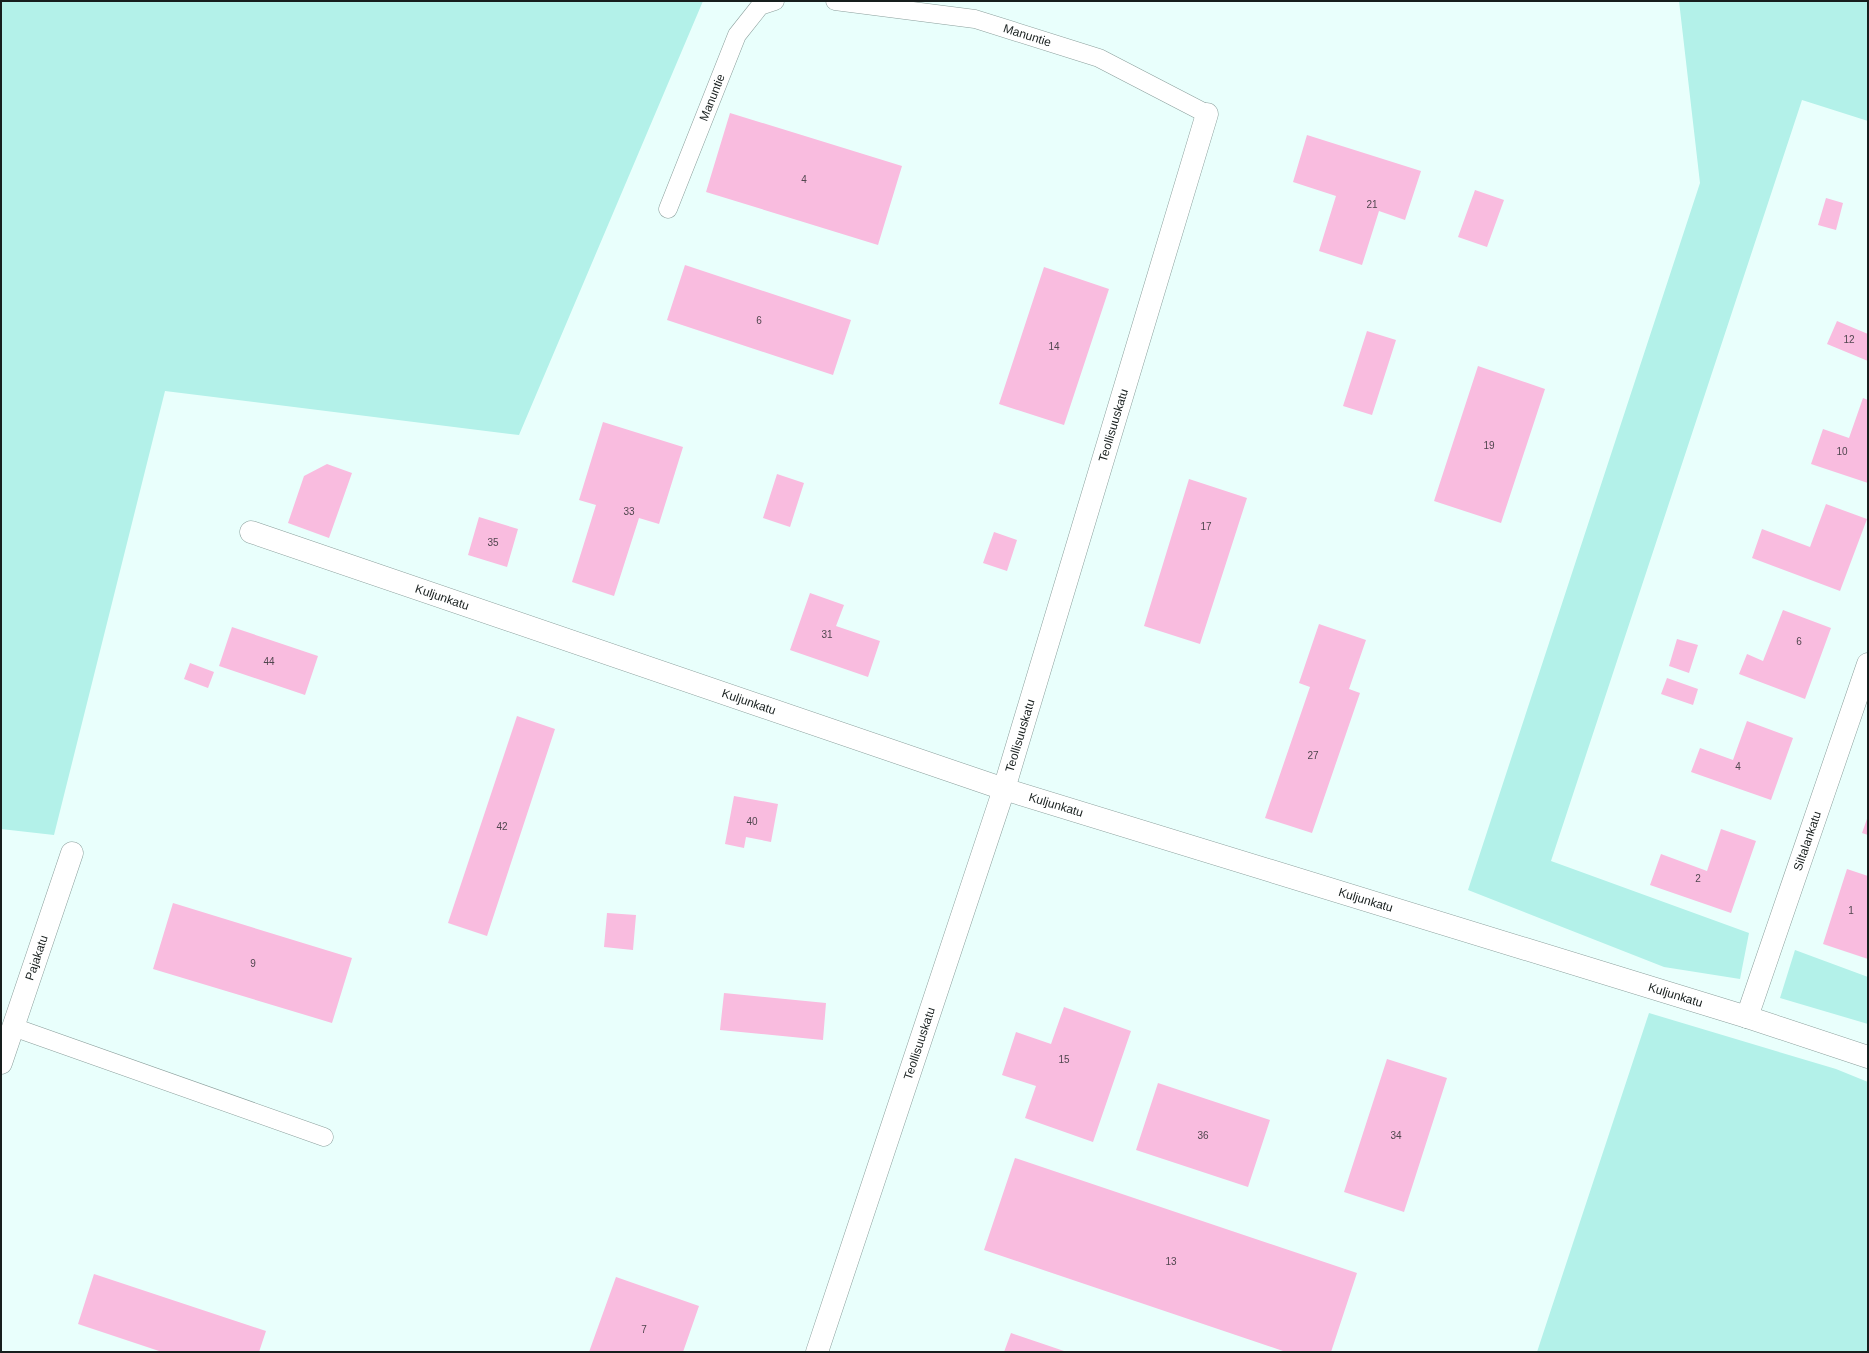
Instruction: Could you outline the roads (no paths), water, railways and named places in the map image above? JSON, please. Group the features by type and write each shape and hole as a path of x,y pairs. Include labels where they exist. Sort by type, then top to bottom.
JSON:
{"street":[{"name":"Teollisuuskatu","path":"817,1352 1004,789 1206,114"},
{"name":"Kuljunkatu","path":"251,532 1004,789 1747,1017 1868,1057"},
{"name":"Siltalankatu","path":"1747,1017 1868,664"},
{"name":"Pajakatu","path":"1,1063 72,853"}],"lane":[{"name":"Manuntie","path":"668,209 737,36 760,6 774,1"},
{"name":"Manuntie","path":"835,1 975,19 1099,58 1206,114"},
{"path":"13,1027 324,1137"}]}
